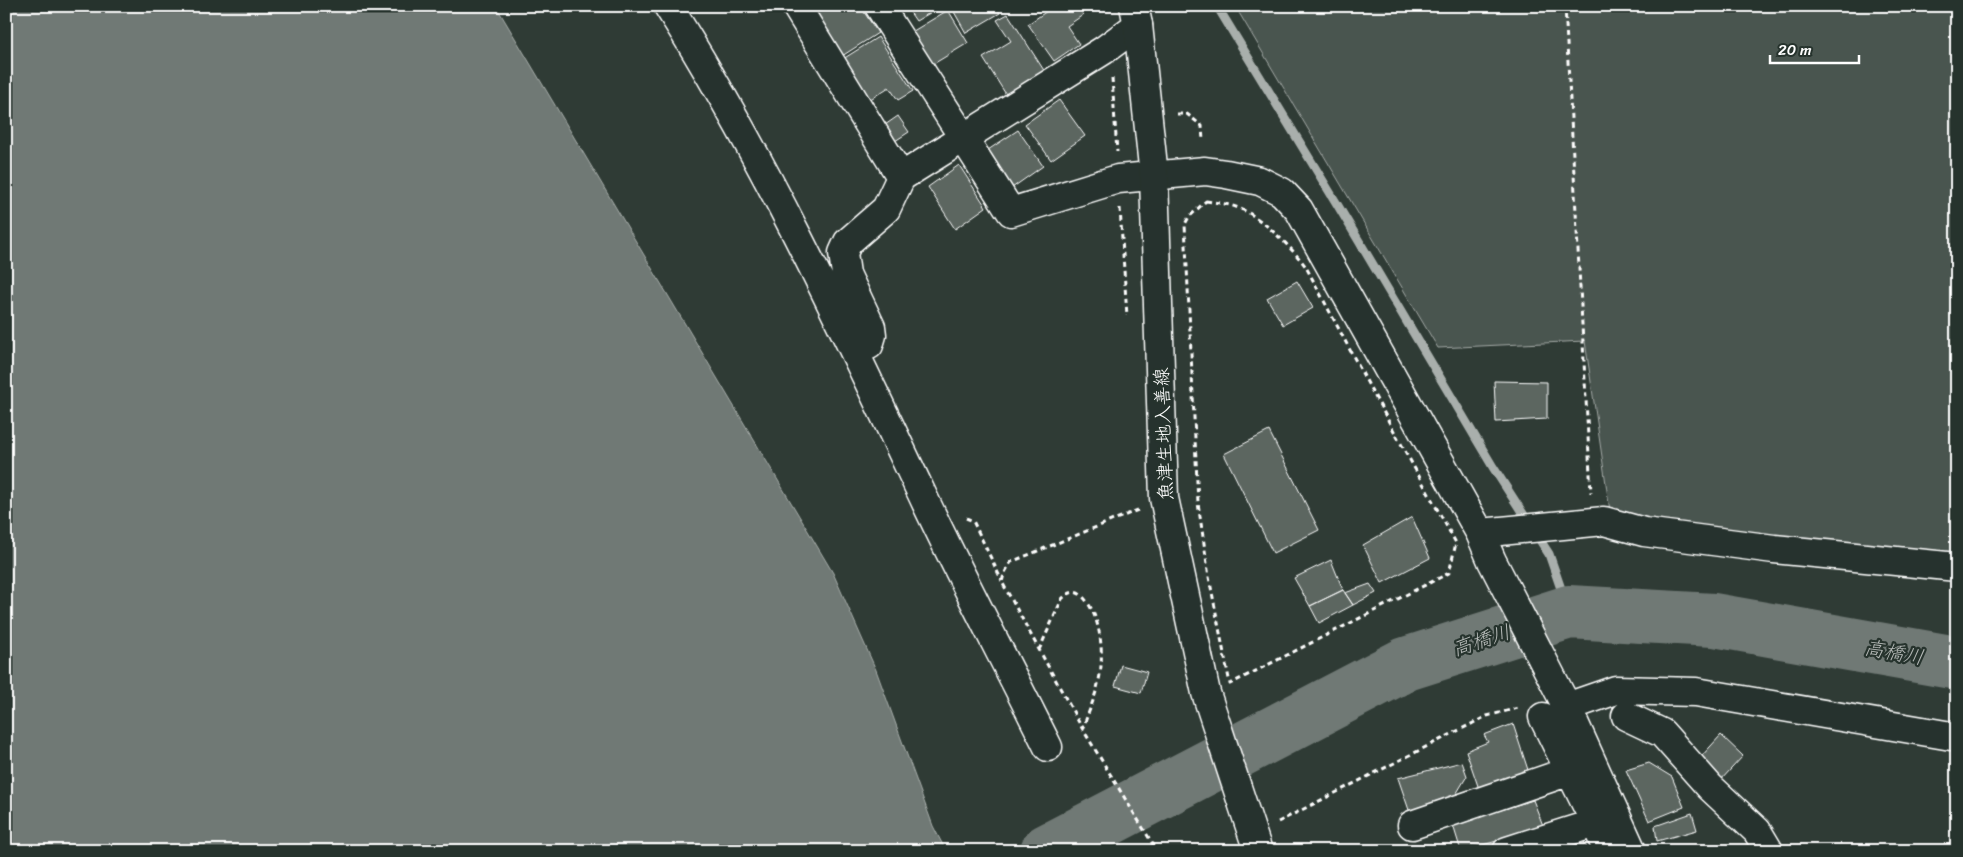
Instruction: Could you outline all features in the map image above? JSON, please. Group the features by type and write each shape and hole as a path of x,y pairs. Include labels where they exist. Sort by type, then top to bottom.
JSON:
{"street":[{"path":"668,6 764,170 855,352 921,494 1048,747"},
{"path":"796,6 901,177"},
{"path":"879,6 1010,212 1118,179 1204,171 1260,181 1282,192 1299,210 1468,538 1492,561 1555,712 1632,851"},
{"path":"855,352 869,346 872,327 846,274 843,253 848,242 886,209 901,177 1104,50 1136,16"},
{"name":"魚津生地入善線","path":"1136,16 1154,176 1164,498 1206,693 1261,837"},
{"path":"1468,538 1604,521 1644,532 1774,549 1957,567"},
{"path":"1555,712 1616,690 1696,692 1957,737"},
{"path":"1555,712 1570,771 1608,851"},
{"path":"1626,716 1662,733 1710,787 1757,831 1769,851"},
{"path":"1412,825 1570,771"},
{"path":"1507,851 1595,822"}],"path":[{"path":"1564,6 1593,522"},
{"path":"1104,50 1112,76 1128,324"},
{"path":"1174,115 1187,114 1202,126 1203,141"},
{"path":"1332,315 1306,267 1295,252 1245,210 1224,203 1206,202 1189,217 1185,224 1198,502 1209,578 1230,684 1449,573 1468,538"},
{"path":"1157,851 1082,728 1002,582 1011,562 1164,498"},
{"path":"1039,651 1066,594 1079,593 1084,597 1096,619 1101,643 1098,683 1082,728"},
{"path":"1261,837 1487,716 1526,706 1555,712"}],"shaded area":[{"path":"6,6 496,6 833,573 876,670 933,826 946,851 6,851"},
{"path":"1235,6 1957,6 1957,558 1647,523 1610,511 1585,341 1438,348"}],"building":[{"path":"817,6 860,6 878,33 842,56 812,10"},
{"path":"892,6 940,7 916,21 907,8 896,14"},
{"path":"960,6 996,6 1000,13 966,33 953,10"},
{"path":"1044,6 1077,6 1083,15 1067,26 1079,44 1054,61 1028,24 1047,11"},
{"path":"948,10 968,43 930,66 910,33"},
{"path":"1008,14 1045,72 1007,96 983,58 1011,41 997,20"},
{"path":"878,37 913,91 898,100 889,87 869,100 843,59"},
{"path":"1059,100 1085,136 1051,160 1025,124"},
{"path":"898,116 909,132 895,141 885,125"},
{"path":"1018,130 1043,166 1012,188 985,152"},
{"path":"959,165 986,207 955,229 928,187"},
{"path":"1297,281 1313,308 1283,325 1267,298"},
{"path":"1494,381 1547,382 1547,419 1496,422"},
{"path":"1269,431 1319,530 1273,553 1224,454"},
{"path":"1412,517 1430,558 1382,583 1363,545"},
{"path":"1331,560 1343,590 1310,606 1294,578"},
{"path":"1370,584 1376,593 1353,605 1345,593"},
{"path":"1343,590 1353,605 1319,623 1310,606"},
{"path":"1121,665 1147,672 1141,693 1115,686"},
{"path":"1513,724 1529,773 1479,789 1466,751 1488,742 1484,735"},
{"path":"1721,735 1743,756 1720,781 1699,759"},
{"path":"1462,762 1467,776 1452,801 1410,813 1398,778"},
{"path":"1649,763 1672,777 1684,807 1649,821 1626,770"},
{"path":"1533,800 1544,828 1461,851 1453,825"},
{"path":"1692,813 1697,830 1657,841 1655,826"},
{"path":"1583,839 1588,851 1559,851 1559,849"},
{"path":"1911,845 1913,851 1894,851"}],"waterway":[{"path":"1217,6 1493,467 1549,554 1569,612"},
{"name":"高橋川","path":"1047,851 1406,664 1569,612 1714,620 1957,663"}]}
